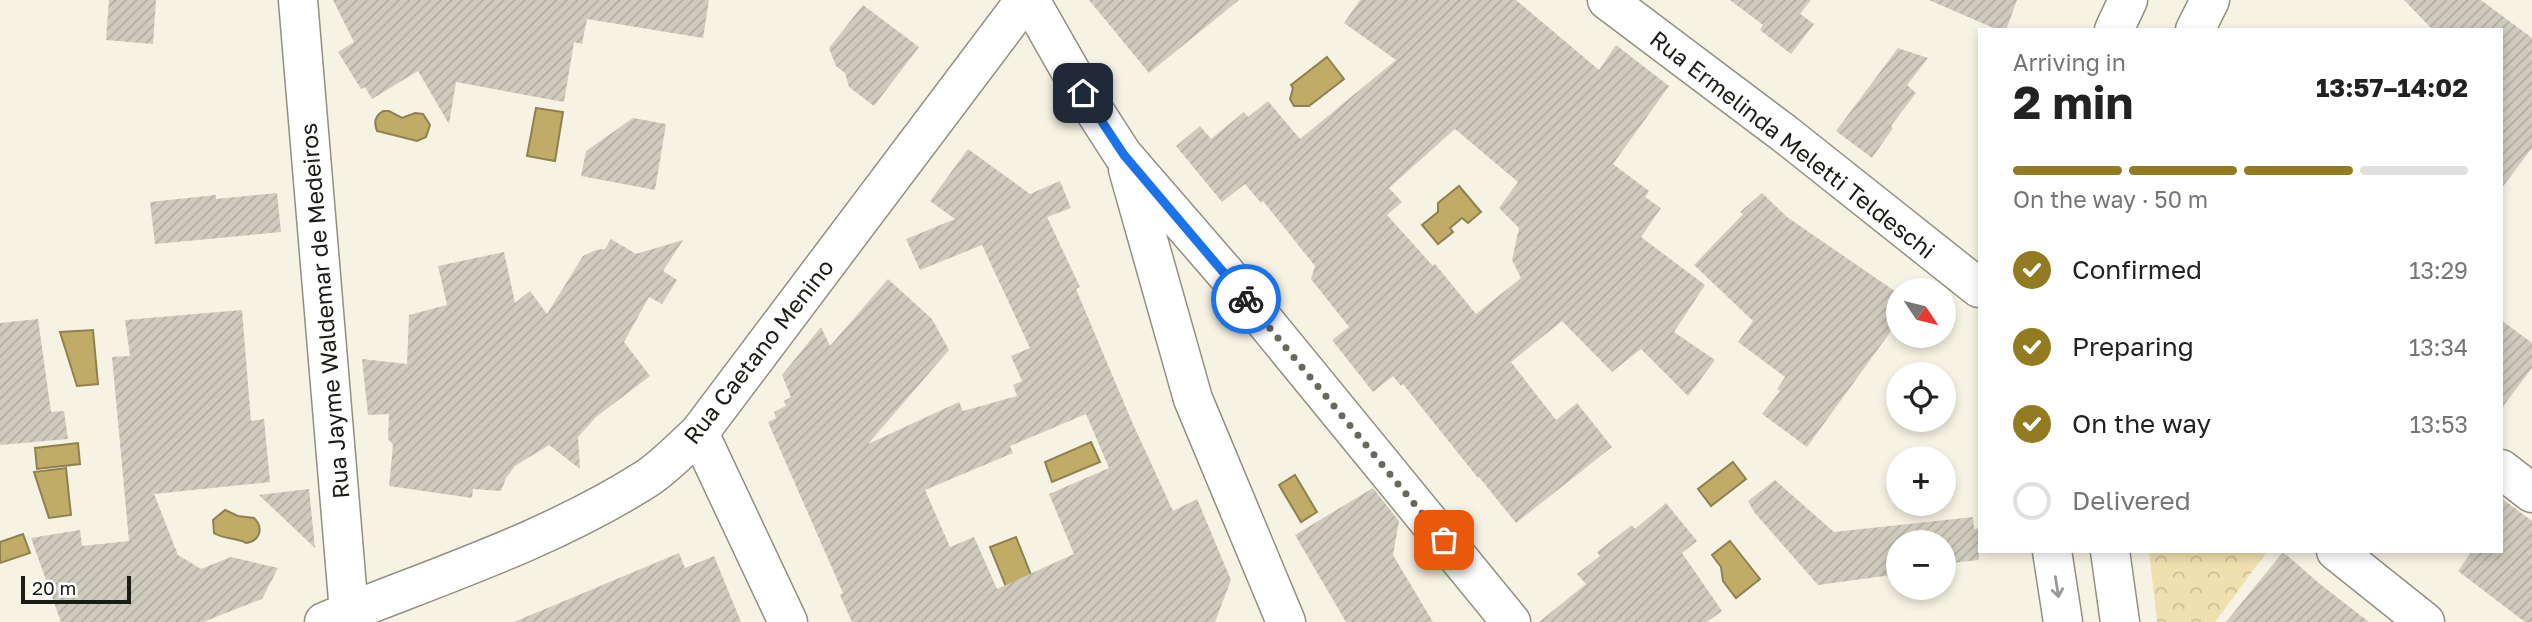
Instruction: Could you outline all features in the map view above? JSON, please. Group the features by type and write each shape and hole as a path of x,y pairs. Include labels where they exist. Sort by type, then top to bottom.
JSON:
{"street":[{"name":"Rua Jayme Waldemar de Medeiros","path":"298,0 342,619"},
{"name":"Rua Caetano Menino","path":"342,619 578,517 649,478 699,433 1028,0"},
{"path":"1028,0 1083,93 1124,155 1227,275 1511,622"},
{"name":"Rua Ermelinda Meletti Teldeschi","path":"1606,0 1785,134 1978,287"},
{"path":"2115,28 2128,0"},
{"path":"2196,28 2210,0"},
{"path":"1124,155 1193,399 1286,622"},
{"path":"699,433 788,622"},
{"path":"2503,471 2532,493"},
{"path":"2052,553 2063,622"},
{"path":"2110,553 2120,622"},
{"path":"2339,553 2425,622"}],"green space":[{"path":"2149,553 2266,553 2215,622 2157,622"}],"shaded area":[{"path":"1327,57 1344,79 1309,106 1294,106 1290,99 1293,88 1291,85"},
{"path":"536,108 563,112 555,161 527,156"},
{"path":"383,111 402,118 415,113 423,114 430,125 426,137 417,141 377,131 376,120"},
{"path":"1459,186 1481,212 1468,223 1462,218 1450,228 1453,232 1438,244 1422,225 1438,212 1438,203"},
{"path":"93,330 98,384 77,386 60,332"},
{"path":"1091,442 1100,462 1052,482 1045,462"},
{"path":"78,443 80,464 37,469 35,448"},
{"path":"1733,462 1746,479 1711,506 1698,489"},
{"path":"66,468 71,515 49,518 34,472"},
{"path":"1295,475 1317,512 1301,522 1279,485"},
{"path":"225,510 238,516 254,518 260,530 255,540 246,543 214,533 213,520"},
{"path":"23,534 30,553 0,563 0,542"},
{"path":"1016,537 1035,585 1009,594 990,547"},
{"path":"1730,541 1760,579 1736,598 1723,581 1721,567 1712,555"}],"building":[{"path":"109,0 156,0 153,44 106,40"},
{"path":"333,0 709,0 703,38 587,19 582,44 574,42 564,102 456,82 449,124 418,71 372,99 365,87 361,89 338,52 354,42"},
{"path":"1089,0 1239,0 1149,73"},
{"path":"1360,0 1516,0 1599,70 1616,45 1669,86 1613,164 1649,191 1645,197 1661,208 1641,237 1705,285 1674,332 1715,360 1688,396 1641,349 1612,372 1562,321 1511,362 1556,420 1577,403 1612,447 1516,523 1403,384 1401,386 1393,376 1373,392 1332,340 1349,327 1311,279 1315,266 1263,201 1261,203 1245,184 1222,202 1176,146 1200,126 1211,139 1244,112 1248,117 1268,101 1300,139 1396,60 1344,23","holes":["1455,129 1518,182 1499,208 1519,228 1512,260 1521,278 1476,314 1435,264 1433,266 1387,215 1402,202 1389,188"]},
{"path":"1730,0 1811,0 1800,14 1814,24 1791,54 1760,30 1763,25"},
{"path":"1929,0 2017,0 2007,28 1993,28"},
{"path":"2404,0 2481,0 2532,38 2532,148 2503,186 2503,28 2431,28"},
{"path":"863,5 919,47 874,106 849,87 845,73 836,66 829,48"},
{"path":"1898,48 1928,58 1907,85 1916,93 1891,126 1893,128 1872,158 1836,131"},
{"path":"633,118 666,124 655,190 581,176 586,151"},
{"path":"968,149 1030,194 1060,181 1071,208 1047,217 1080,287 1076,289 1132,422 1173,511 1197,499 1231,580 1215,622 852,622 840,595 843,593 768,422 776,418 774,412 786,406 784,401 791,397 782,375 821,327 830,346 888,279 932,319 949,350 868,444 959,402 963,411 1017,396 1013,385 1022,381 1011,356 1030,348 982,245 920,270 906,239 955,219 930,201","holes":["1086,414 1109,468 1049,494 1074,554 997,589 974,537 950,547 925,490 1013,453 1010,446"]},
{"path":"277,193 281,232 155,244 150,202 216,195 216,199"},
{"path":"1762,193 1787,217 1886,285 1886,338 1807,447 1762,414 1780,391 1777,389 1785,377 1738,342 1753,321 1694,265 1743,214 1740,212"},
{"path":"611,239 636,254 683,240 663,271 677,280 662,304 649,297 624,342 650,376 596,417 578,437 580,469 549,445 515,466 501,491 473,489 472,498 389,486 393,445 388,439 389,414 368,415 362,359 407,364 409,315 447,305 438,266 504,252 515,303 530,291 547,314 583,256 605,249"},
{"path":"242,310 251,421 264,419 270,482 154,494 178,555 201,569 231,557 278,568 262,599 203,622 61,622 31,538 80,530 82,546 129,541 112,357 130,356 125,320"},
{"path":"38,319 51,412 64,411 68,439 0,445 0,323"},
{"path":"2503,321 2532,343 2532,368 2503,406"},
{"path":"1775,480 1834,532 1973,517 1974,529 1978,528 1979,560 1956,563 1956,530 1886,530 1886,576 1818,585 1754,512 1748,501"},
{"path":"1373,488 1399,521 1393,555 1433,622 1346,622 1295,535"},
{"path":"309,489 315,548 259,495"},
{"path":"2503,499 2532,521 2532,622 2525,622 2458,571 2471,553 2503,553"},
{"path":"1666,503 1697,541 1682,553 1722,611 1707,622 1539,622 1586,584 1577,574 1600,556 1597,552 1632,525 1635,529"},
{"path":"679,553 685,568 714,556 741,622 514,622"},
{"path":"2284,553 2369,622 2226,622"}],"way so far":[{"path":"1246,299 1444,540"}],"route":[{"path":"1083,93 1124,155 1246,299"}]}
